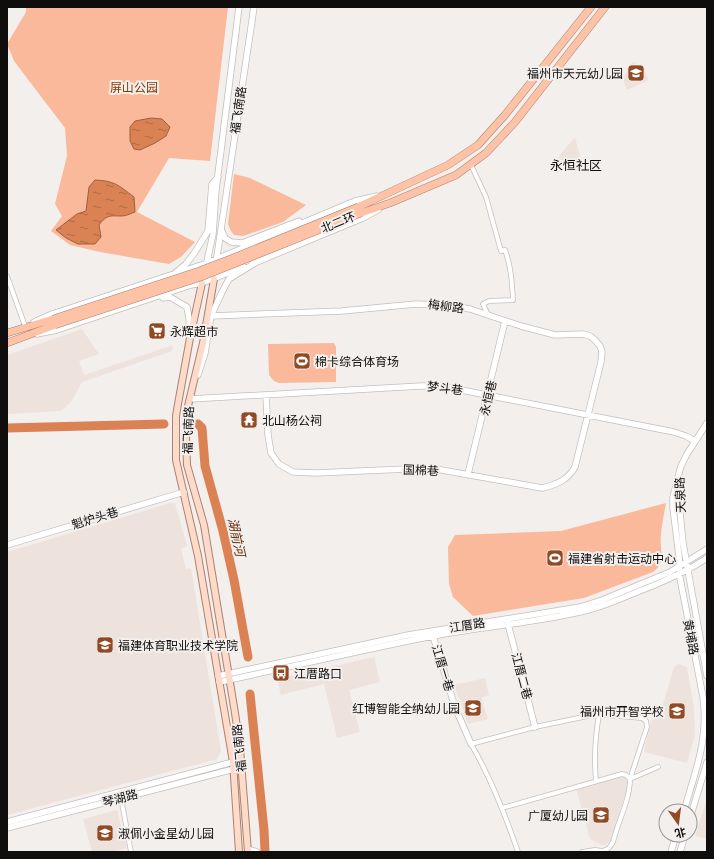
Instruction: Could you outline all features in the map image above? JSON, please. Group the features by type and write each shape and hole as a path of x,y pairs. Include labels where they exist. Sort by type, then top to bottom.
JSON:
{"highway":[{"name":"北二环","path":"359,210 383,194 448,165 478,145 505,115 591,7"},
{"name":"北二环","path":"7,333 54,322 206,269 359,210 390,203 456,175 471,165 495,144 515,122 606,7"},
{"name":"北二环","path":"7,343 27,337 54,322"}],"main road":[{"name":"福飞南路","path":"239,7 218,176 212,238 190,338 176,416 176,460 198,556 233,766 239,852"},
{"name":"福飞南路","path":"248,851 240,748 218,601 204,525 187,465 186,436 187,410 214,279 254,7"},
{"path":"172,275 186,264 196,252 208,231 212,184 218,176"},
{"path":"15,330 52,314 207,264 356,201 383,194"},
{"path":"27,337 57,330 191,285 202,283 255,263 363,218 390,203"},
{"path":"221,228 225,238 231,242 242,243 295,222 302,220 307,222"},
{"path":"273,236 281,252"},
{"path":"190,399 204,353 211,316 216,303 229,279 255,263"},
{"path":"147,283 152,298"},
{"path":"125,307 170,297 186,306 190,318 190,338"},
{"name":"梅柳路","path":"211,316 342,311 433,303 470,309 505,321 555,335 583,334 590,336 595,340 600,346 602,356 588,416"},
{"name":"永恒巷","path":"468,474 505,321"},
{"name":"梦斗巷","path":"190,399 421,386 450,387 588,416 674,432 695,441"},
{"name":"国棉巷","path":"266,395 268,435 271,453 279,464 293,472 316,473 436,469 542,488 554,485 571,474 575,467 588,416"},
{"name":"天泉路","path":"684,552 677,481 683,461 707,423"},
{"name":"黄埔路","path":"677,481 673,508 680,574 705,715 705,732 702,750 686,803"},
{"name":"魁炉头巷","path":"7,544 184,492"},
{"name":"江厝路","path":"219,679 408,635 580,607 609,597 680,567 707,549"},
{"name":"黄埔路","path":"684,552 705,654 707,676"},
{"name":"江厝路","path":"229,677 260,674 344,654 433,636 559,617 594,608 680,574 707,558"},
{"name":"江厝二巷","path":"508,624 535,727"},
{"name":"江厝一巷","path":"433,636 453,700 471,744"},
{"path":"695,803 707,762"},
{"path":"7,822 233,766"},
{"name":"琴湖路","path":"7,828 121,798 233,766"},
{"path":"248,851 257,852"}],"street":[{"path":"471,165 486,197 501,251 505,250 510,263 513,300 489,301 483,304 488,315"},
{"path":"7,276 25,326"},
{"path":"596,782 596,728 599,715"},
{"path":"518,852 502,808 484,766 471,744 535,727 588,716 599,715 642,718 646,722 647,728 630,779 626,802 613,842 609,848 603,852 595,850 582,852"},
{"path":"630,779 658,767"},
{"path":"502,808 622,774 626,775 630,779"},
{"path":"121,798 131,852"}],"shaded area":[{"name":"福州市天元幼儿园","path":"633,62 643,68 649,80 627,90 623,78"},
{"path":"575,137 581,160 561,165 559,156"},
{"path":"82,329 99,354 79,361 84,375 173,345 172,351 82,382 72,401 61,411 7,414 7,355"},
{"name":"福建体育职业技术学院","path":"170,503 175,503 187,546 181,549 186,569 191,568 221,751 217,759 7,815 7,552"},
{"path":"374,657 380,682 349,690 360,732 337,738 324,684 281,695 277,679"},
{"name":"福州市开智学校","path":"679,664 687,667 694,708 695,735 687,763 644,752 651,720 658,719 659,716 657,715 662,707 674,667"},
{"name":"红博智能全纳幼儿园","path":"485,678 489,695 481,698 488,719 468,724 454,685"},
{"name":"广厦幼儿园","path":"623,776 629,780 628,787 610,841 605,845 601,845 590,839 576,788"},
{"path":"707,799 707,839 698,837 698,827"},
{"name":"淑佩小金星幼儿园","path":"117,810 127,848 112,852 92,852 83,819"}],"green space":[{"name":"屏山公园","path":"26,7 228,7 210,161 169,158 137,212 195,242 181,257 169,264 100,252 70,245 51,231 62,216 55,204 67,156 65,128 14,61 7,44 26,12"},
{"path":"234,174 250,178 306,205 283,222 243,236 234,235 228,224"},
{"name":"棉卡综合体育场","path":"334,343 336,347 336,382 279,383 274,381 269,375 268,344"},
{"name":"福建省射击运动中心","path":"666,503 661,534 662,554 660,564 653,572 584,598 473,616 453,597 449,584 448,547 455,535 561,531"}],"water":[{"path":"151,118 162,119 170,127 166,136 140,150 134,149 130,141 130,127 135,121"},
{"path":"95,180 107,181 116,184 134,197 135,212 124,216 107,217 99,225 101,237 95,244 78,244 66,238 56,230 77,214 86,211 89,187"}],"waterway":[{"name":"湖前河","path":"7,428 164,424"},
{"name":"湖前河","path":"198,424 202,428 205,466 223,531 234,580 248,657"},
{"name":"湖前河","path":"250,694 265,852"}],"place":[{"name":"福州市天元幼儿园","path":"636,73"},
{"name":"永辉超市","path":"157,331"},
{"name":"棉卡综合体育场","path":"302,361"},
{"name":"北山杨公祠","path":"249,420"},
{"name":"福建省射击运动中心","path":"555,558"},
{"name":"福建体育职业技术学院","path":"105,645"},
{"name":"江厝路口","path":"281,673"},
{"name":"红博智能全纳幼儿园","path":"473,708"},
{"name":"福州市开智学校","path":"677,711"},
{"name":"广厦幼儿园","path":"601,815"},
{"name":"淑佩小金星幼儿园","path":"105,833"}],"district":[{"name":"永恒社区","path":"576,165"}]}
